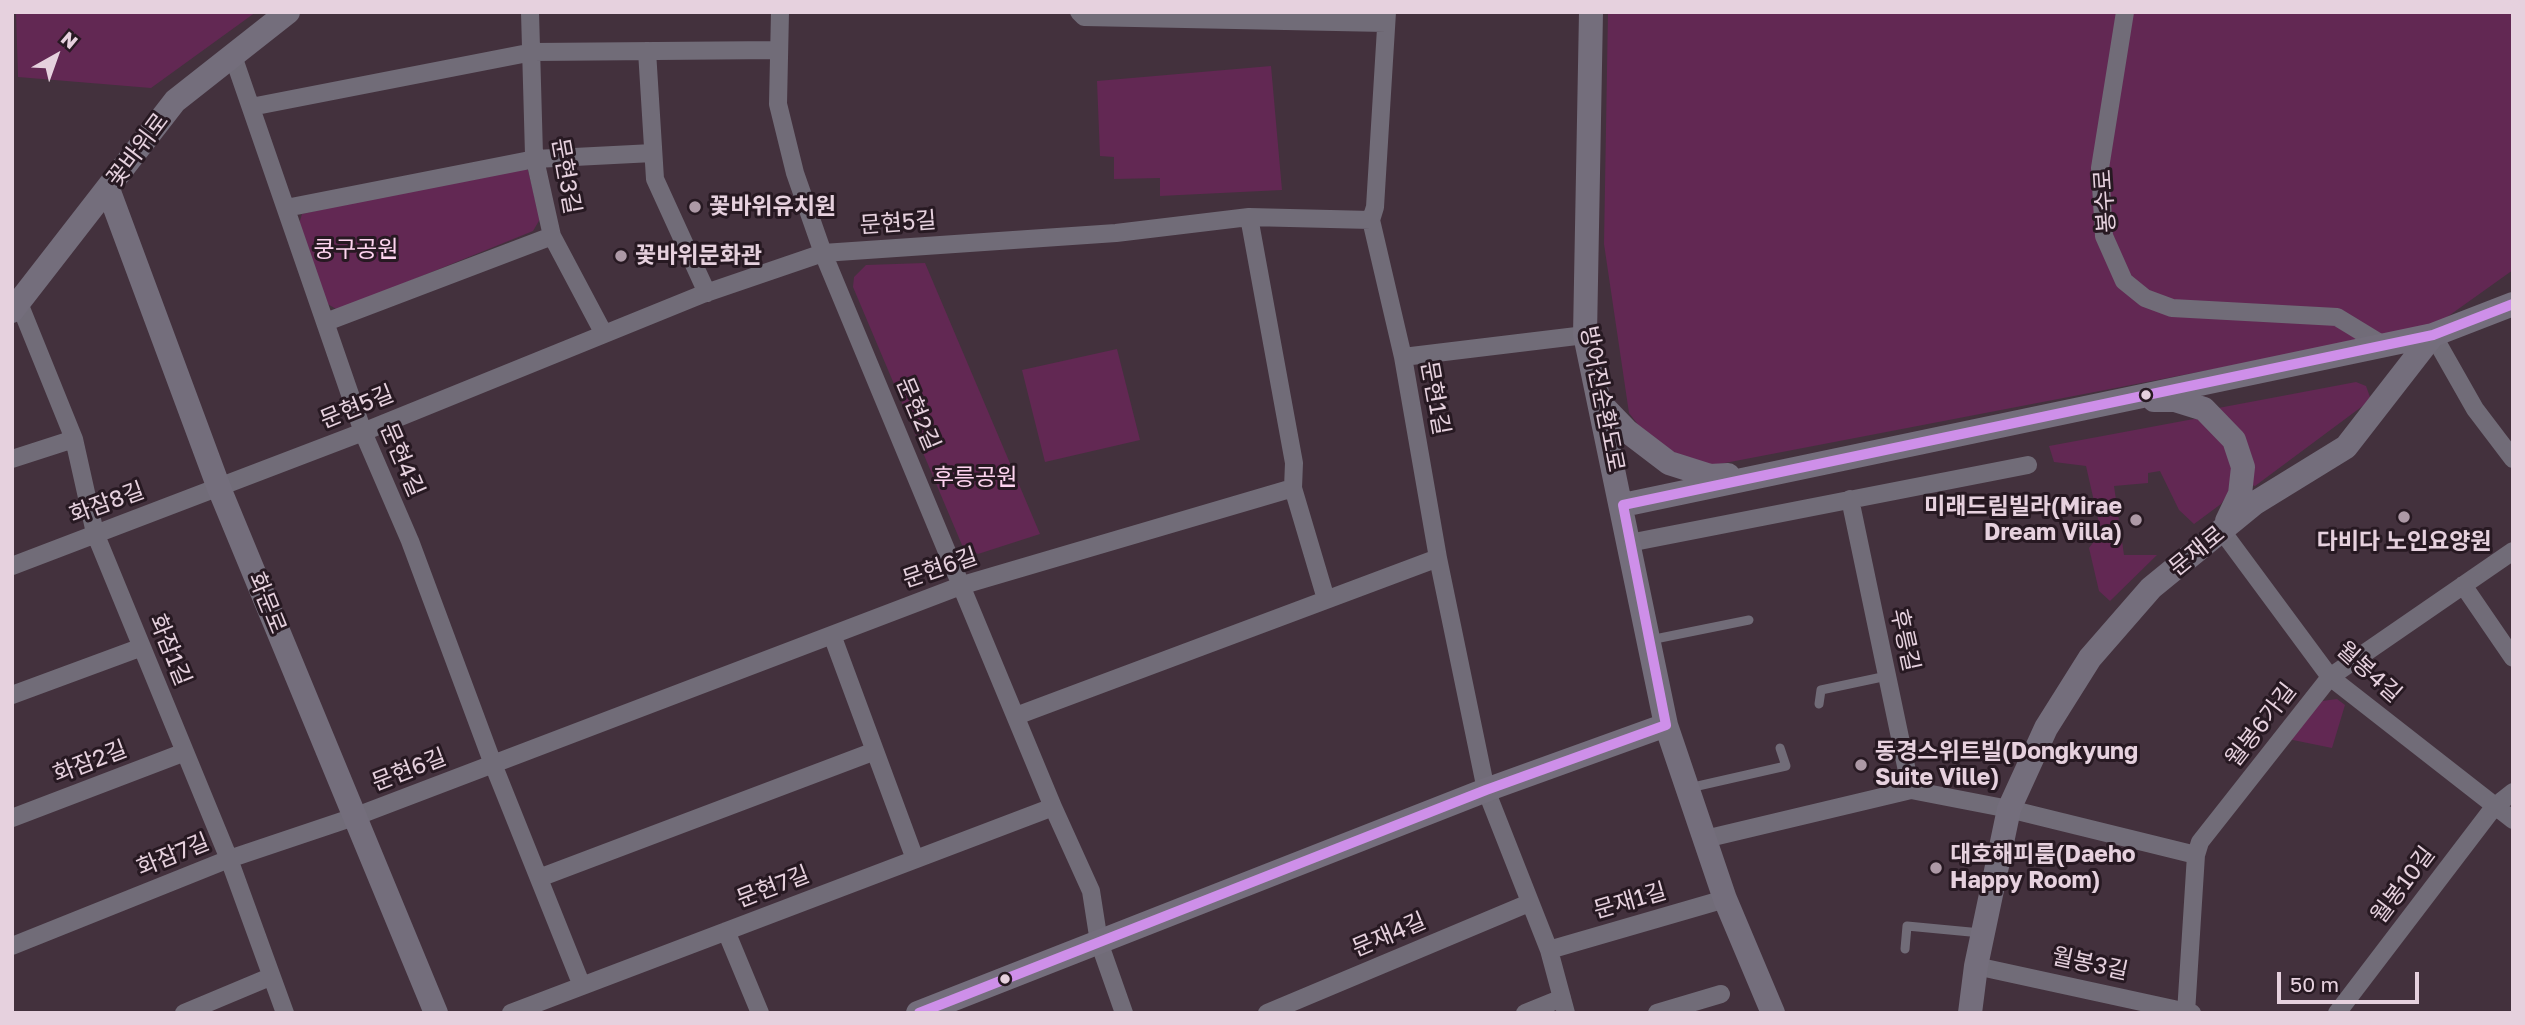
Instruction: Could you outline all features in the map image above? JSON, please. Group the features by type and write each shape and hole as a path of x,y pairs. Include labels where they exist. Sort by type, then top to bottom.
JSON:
{"street":[{"name":"꽃바위로","path":"15,307 175,101 288,12"},
{"name":"문현3길","path":"530,12 535,159 552,236 604,334"},
{"name":"문현2길","path":"780,12 778,104 795,173 823,253 1053,807 1091,891 1099,943 1124,1013"},
{"path":"1079,12 1084,17 1387,18"},
{"name":"방어진순환도로","path":"1591,12 1585,335 1623,505 1648,641 1667,725 1725,899 1773,1013"},
{"name":"봉수로","path":"2125,12 2100,168 2104,236 2124,281 2144,298 2172,308 2337,317 2383,345"},
{"name":"문현1길","path":"1387,18 1375,207 1371,220 1403,357 1438,558 1486,790"},
{"path":"251,107 533,52 779,50"},
{"path":"647,51 656,179 708,293"},
{"name":"문현4길","path":"233,56 363,432 410,541 493,764 582,986"},
{"path":"286,208 535,159 653,153"},
{"name":"화문로","path":"108,189 219,488 436,1013"},
{"path":"1249,217 1294,463 1293,488 1326,600"},
{"name":"문현5길","path":"219,488 708,293 823,253 1116,233 1249,217 1371,220"},
{"path":"326,322 552,236"},
{"path":"1623,505 2433,335 2513,304"},
{"name":"화잠1길","path":"15,307 74,439 95,533 229,859 285,1013"},
{"path":"1403,357 1585,335"},
{"path":"2433,335 2475,409 2513,459"},
{"name":"문재로","path":"1970,1013 1976,966 2009,809 2046,728 2090,658 2151,588 2255,503 2346,447 2433,335"},
{"path":"2122,400 2175,400 2204,409 2234,440 2243,467 2240,494 2222,531"},
{"path":"1600,403 1627,431 1669,463 1710,476 1768,473"},
{"path":"12,459 74,439"},
{"path":"1629,543 2028,465"},
{"name":"화잠8길","path":"12,566 219,488"},
{"name":"문현6길","path":"354,817 963,585 1293,488"},
{"name":"후릉길","path":"1850,499 1911,790"},
{"name":"월봉4길","path":"2222,531 2330,677 2513,820"},
{"name":"월봉6가길","path":"2189,1012 2196,855 2200,842 2330,677 2513,551"},
{"path":"1016,716 1438,558"},
{"path":"2463,585 2513,658"},
{"path":"832,635 915,859"},
{"path":"12,695 142,647"},
{"path":"918,1013 1486,790 1667,725"},
{"path":"539,878 875,751"},
{"name":"화잠2길","path":"12,818 185,752"},
{"path":"1486,790 1549,950 1564,1005 1525,1013"},
{"path":"1705,839 1911,790 2009,809 2196,855"},
{"name":"월봉10길","path":"2337,1013 2494,807 2513,792"},
{"name":"문현7길","path":"511,1013 1053,807"},
{"name":"화잠7길","path":"12,946 229,859 354,817"},
{"name":"문재1길","path":"1549,950 1725,899"},
{"name":"문재4길","path":"1267,1013 1529,904"},
{"path":"726,931 760,1013"},
{"name":"월봉3길","path":"1976,966 2189,1012"},
{"path":"184,1013 270,976"},
{"path":"1657,1013 1721,994"}],"lane":[{"path":"1648,641 1749,620"},
{"path":"1819,704 1821,690 1887,676"},
{"path":"1688,788 1786,766 1780,748"},
{"path":"1905,949 1907,926 1983,933"}],"green space":[{"path":"16,12 256,12 151,88 18,77"},
{"path":"1608,12 2513,12 2513,270 2433,327 1704,467 1660,453 1629,413 1604,244"},
{"path":"1271,66 1282,190 1160,196 1160,178 1114,179 1114,157 1100,156 1097,81"},
{"name":"쿵구공원","path":"515,165 528,170 540,219 533,231 338,310 324,302 297,231 302,214"},
{"name":"후릉공원","path":"925,263 1040,534 978,554 962,545 853,287 854,277 866,265"},
{"path":"1117,349 1140,440 1045,462 1022,370"},
{"path":"2356,382 2366,386 2370,397 2364,405 2255,486 2251,485 2213,409"},
{"path":"2199,418 2222,437 2236,483 2221,504 2194,524 2179,510 2160,471 2148,473 2148,483 2114,486 2124,555 2157,555 2110,601 2099,591 2089,548 2101,532 2086,466 2054,462 2049,446"},
{"path":"2337,699 2345,705 2332,748 2288,739 2322,701"}],"transit line":[{"path":"919,1013 1486,790 1666,725 1623,505 2433,335 2513,304"}],"place":[{"name":"꽃바위유치원","path":"695,207"},
{"name":"꽃바위문화관","path":"621,256"},
{"name":"다비다 노인요양원","path":"2404,517"},
{"name":"미래드림빌라(Mirae Dream Villa)","path":"2136,520"},
{"name":"동경스위트빌(Dongkyung Suite Ville)","path":"1861,765"},
{"name":"대호해피룸(Daeho Happy Room)","path":"1936,868"}]}
